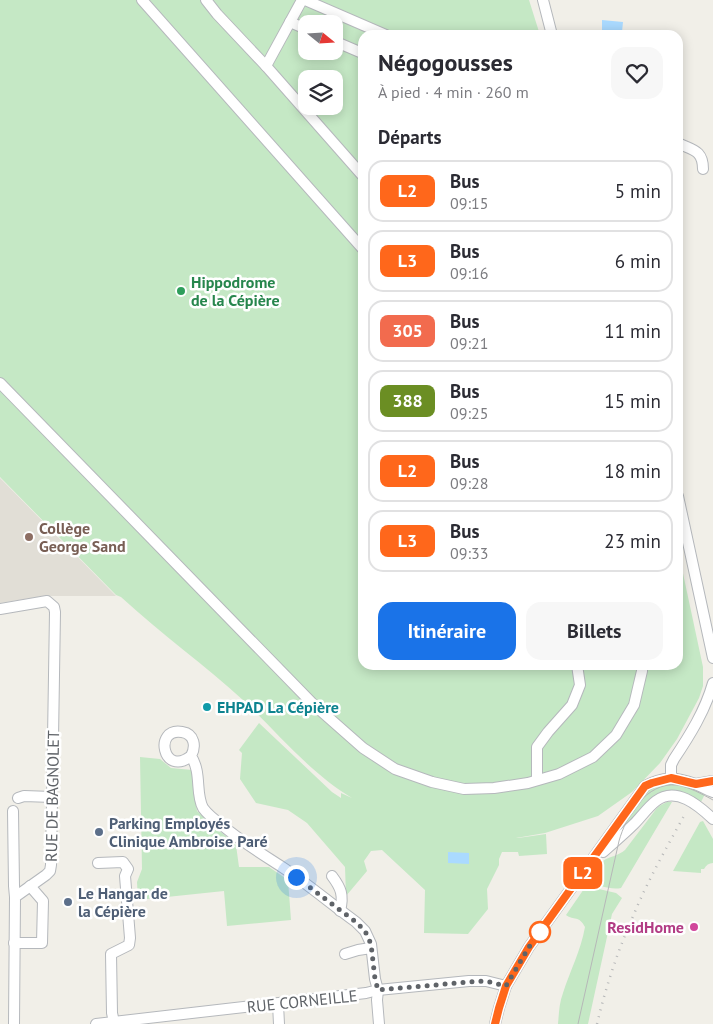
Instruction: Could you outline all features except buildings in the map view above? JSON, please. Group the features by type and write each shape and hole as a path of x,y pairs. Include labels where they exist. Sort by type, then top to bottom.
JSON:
{"street":[{"path":"142,0 358,243"},
{"path":"206,0 358,170"},
{"path":"266,66 304,0 374,30"},
{"path":"543,0 551,30"},
{"path":"290,22 298,26"},
{"path":"343,45 358,51"},
{"path":"683,146 697,151 702,160 703,169"},
{"path":"0,382 312,703 363,748 395,769 432,782 464,789 494,788 528,783 560,774 593,757 616,735 634,705 642,670"},
{"path":"683,519 713,658"},
{"name":"RUE DE BAGNOLET","path":"0,608 47,601 54,607 55,612 51,865 50,871 46,875 15,897"},
{"path":"537,780 537,748 548,732 572,705 580,685 578,670"},
{"path":"671,778 671,765 697,724 713,683"},
{"path":"191,756 196,764 200,798 204,808 212,818 239,840 284,868 365,931 372,948 378,990 379,1024"},
{"path":"495,1024 506,986 529,947 645,786 671,778 696,784 713,792"},
{"path":"696,784 713,781"},
{"path":"591,863 627,831 654,802 666,796 673,795 686,799 701,808 713,819"},
{"path":"18,798 24,796 52,797"},
{"path":"13,811 15,897 14,1024"},
{"path":"98,863 123,862 128,869 125,876 129,945 111,954 112,1013 114,1022"},
{"path":"332,876 340,887 342,903 340,911"},
{"path":"14,943 42,943 43,901 30,886"},
{"path":"345,954 372,948"},
{"name":"RUE CORNEILLE","path":"96,1024 366,994 378,990 486,981 506,986"},
{"path":"278,1004 279,1024"}],"shaded area":[{"name":"Collège George Sand","path":"0,478 116,596 44,596 0,603"}],"green space":[{"name":"Hippodrome de la Cépière","path":"0,0 529,0 538,30 358,30 358,670 683,670 683,573 703,667 703,686 699,698 677,739 660,763 632,792 598,816 545,833 516,838 546,834 547,854 519,856 518,852 502,852 499,865 487,889 488,909 468,934 424,933 425,890 382,850 371,851 364,861 367,871 346,896 345,867 307,823 288,810 256,803 240,779 242,753 239,750 259,723 332,792 341,798 341,793 352,798 322,777 244,701 121,597 116,595 0,477"},
{"path":"140,757 160,759 171,768 192,770 197,811 236,845 239,867 269,867 288,880 291,920 227,926 224,891 138,900 137,882 142,869"},
{"path":"667,783 687,785 705,794 701,802 684,794 644,808 603,847 645,792 653,787"},
{"path":"667,802 672,802 621,888 604,887 595,884 589,879 603,861 625,850 657,808"},
{"path":"703,821 713,839 713,863 701,869 701,873 673,871 700,822"},
{"path":"586,886 616,893 622,898 612,914 588,1024 558,1024 562,997 585,927 583,923 566,915"}],"water":[{"path":"602,20 623,22 622,30 602,30"},
{"path":"448,852 469,853 469,864 448,863"}],"tram line":[{"path":"578,1024 619,841 632,812 647,795 656,789 666,786 677,785 686,787 713,800"}],"railway":[{"path":"597,1024 613,968 639,901 685,814"}],"bus line":[{"name":"L2","path":"495,1024 506,986 529,947 645,786 671,778 696,784 713,781"}],"place":[{"name":"Hippodrome de la Cépière","path":"181,291"},
{"name":"Collège George Sand","path":"29,537"},
{"name":"EHPAD La Cépière","path":"207,707"},
{"name":"Parking Employés Clinique Ambroise Paré","path":"99,832"},
{"name":"Le Hangar de la Cépière","path":"68,902"},
{"name":"ResidHome","path":"694,927"}],"route":[{"path":"296,877 356,922 365,931 371,944 378,990 486,981 506,986 543,927 540,932"}]}
